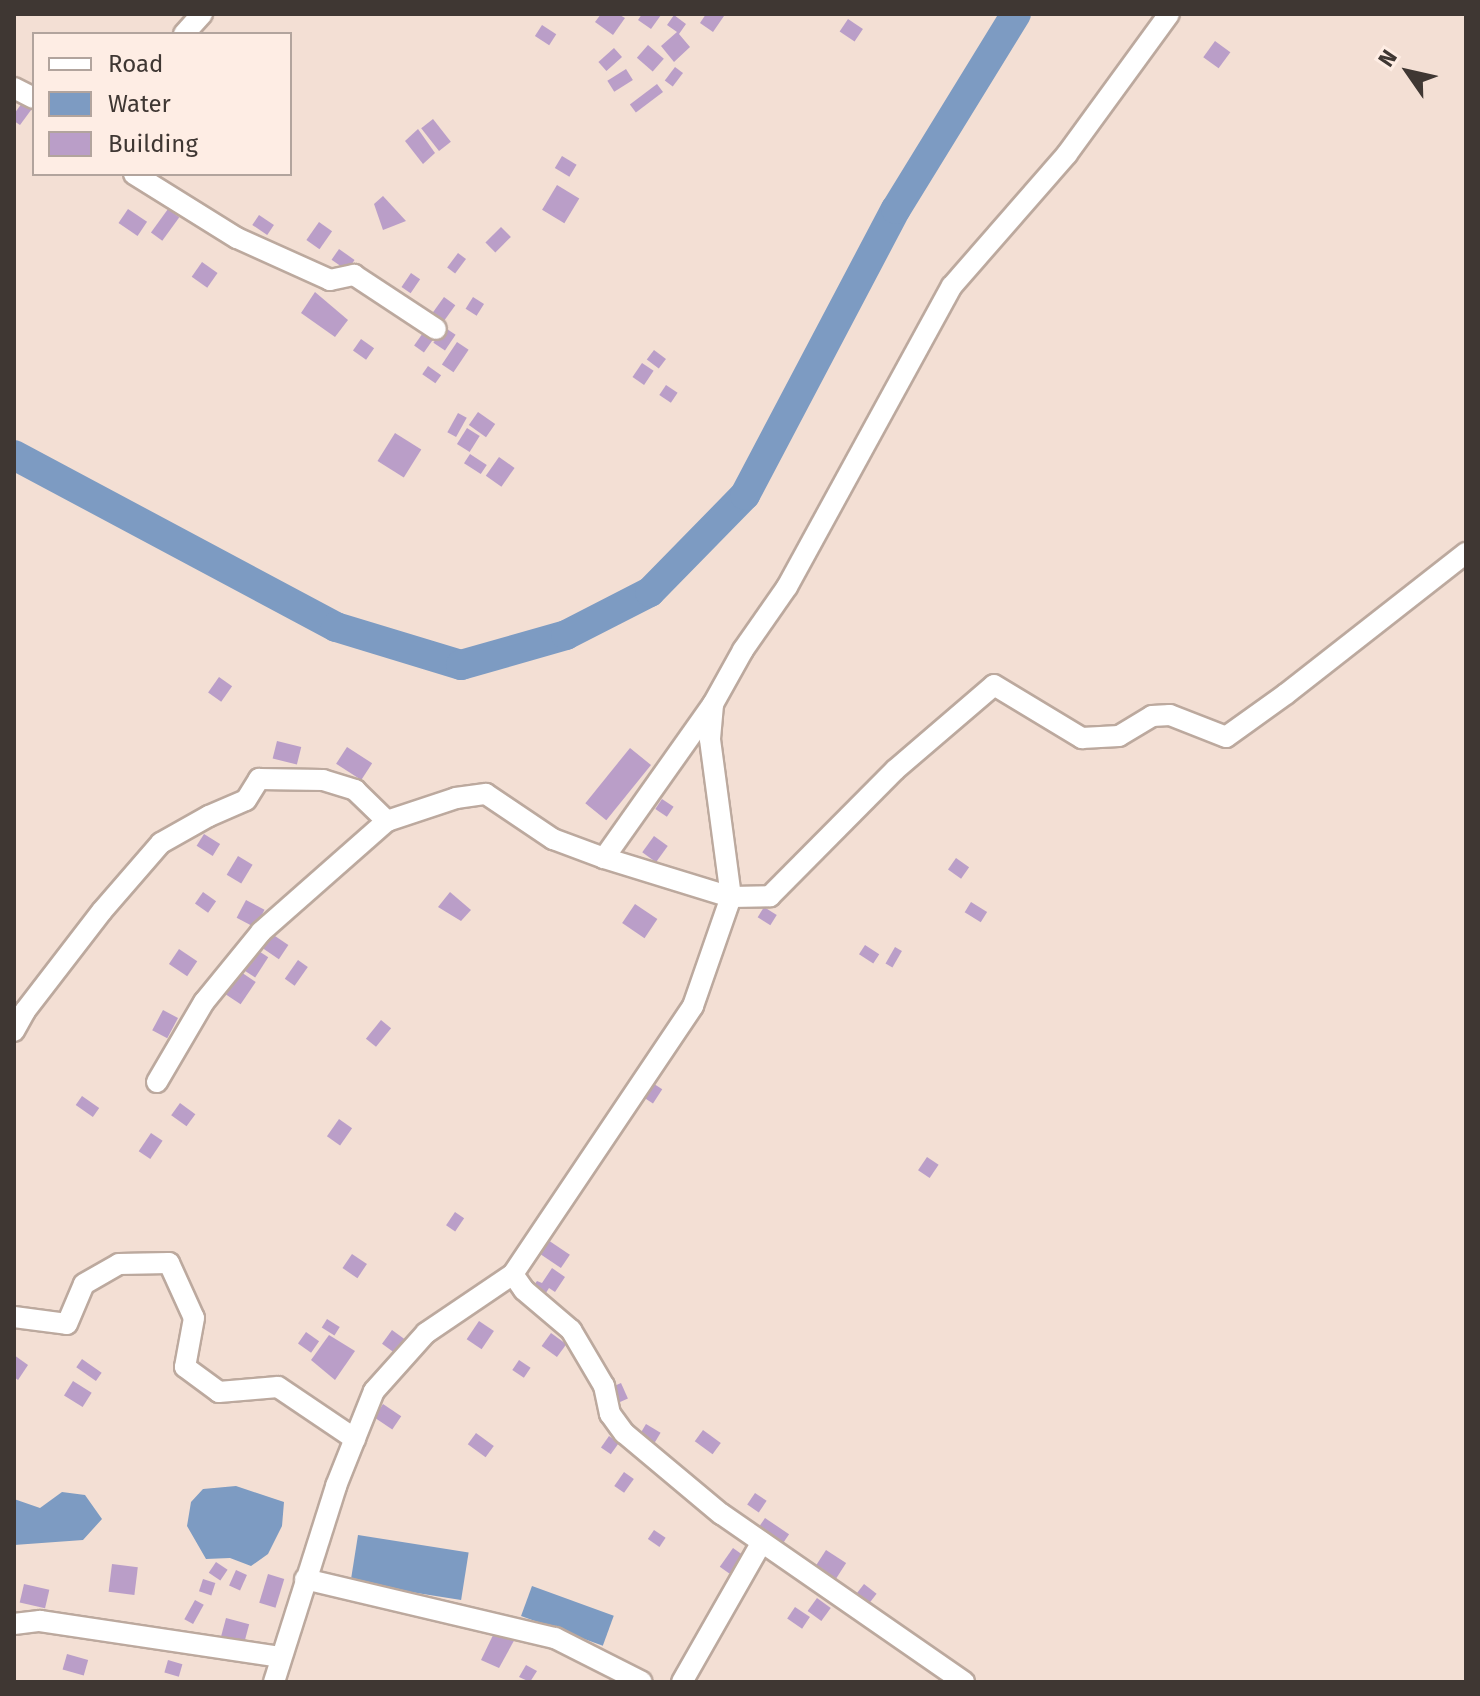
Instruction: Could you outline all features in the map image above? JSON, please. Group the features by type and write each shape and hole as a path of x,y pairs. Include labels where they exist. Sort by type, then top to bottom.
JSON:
{"street":[{"path":"186,32 202,14"},
{"path":"604,858 713,704 743,650 787,587 952,286 1067,154 1169,14"},
{"path":"14,88 32,97"},
{"path":"137,176 237,238 330,280 354,275 436,329"},
{"path":"157,1082 204,1002 261,932 387,821 456,798 486,794 553,839 604,858 731,897 770,896 895,770 994,685 1082,738 1119,736 1152,716 1170,715 1226,737 1466,553"},
{"path":"274,1682 305,1579 374,1391 426,1333 513,1274 693,1006 731,897 710,739 713,704"},
{"path":"14,1031 25,1011 102,911 161,843 209,816 246,800 259,779 323,780 355,790 387,821"},
{"path":"14,1317 67,1324 84,1284 119,1264 169,1263 194,1318 185,1367 219,1392 278,1387 355,1439"},
{"path":"513,1274 524,1290 571,1330 604,1386 610,1414 624,1433 721,1514 964,1682"},
{"path":"682,1682 762,1542"},
{"path":"305,1579 555,1638 642,1682"},
{"path":"14,1624 40,1621 281,1657"}],"water":[{"path":"236,1486 284,1502 282,1526 268,1554 251,1566 230,1558 206,1559 187,1526 191,1502 203,1489"},
{"path":"62,1492 85,1495 102,1519 83,1540 14,1545 14,1499 40,1508"},
{"path":"358,1535 469,1553 461,1600 350,1582"},
{"path":"532,1586 614,1616 603,1646 521,1616"}],"building":[{"path":"601,14 618,14 625,18 613,35 595,22"},
{"path":"642,14 661,15 651,29 638,20"},
{"path":"706,14 724,16 713,32 700,23"},
{"path":"674,15 686,24 679,34 690,47 674,62 661,46 677,32 667,25"},
{"path":"848,19 863,29 855,42 840,31"},
{"path":"542,25 556,34 549,45 535,36"},
{"path":"1215,41 1230,52 1219,68 1203,57"},
{"path":"648,45 664,59 653,72 637,58"},
{"path":"614,48 622,57 606,71 598,62"},
{"path":"675,67 683,73 673,87 665,81"},
{"path":"626,69 633,80 614,92 607,81"},
{"path":"657,84 663,92 636,112 630,104"},
{"path":"25,99 32,104 20,125 14,121 14,114"},
{"path":"433,119 451,142 439,151 421,128"},
{"path":"418,129 435,153 423,164 405,141"},
{"path":"562,156 577,165 569,177 555,168"},
{"path":"557,185 579,198 564,223 542,210"},
{"path":"383,196 406,221 383,230 374,204"},
{"path":"128,209 147,222 138,236 118,223"},
{"path":"168,209 179,217 162,241 151,232"},
{"path":"259,215 274,225 267,235 252,225"},
{"path":"319,222 332,231 319,249 306,240"},
{"path":"501,227 511,237 495,252 485,243"},
{"path":"339,249 355,260 347,271 332,260"},
{"path":"458,253 466,259 455,273 447,267"},
{"path":"202,262 218,273 207,288 192,277"},
{"path":"411,273 420,279 411,293 401,287"},
{"path":"315,292 348,320 335,337 301,313"},
{"path":"444,297 455,305 441,325 430,316"},
{"path":"473,297 484,304 477,316 466,309"},
{"path":"444,327 456,335 445,351 433,343"},
{"path":"425,330 435,337 424,352 414,346"},
{"path":"361,339 374,348 366,360 353,350"},
{"path":"457,342 469,350 454,372 442,364"},
{"path":"654,350 666,359 659,369 647,360"},
{"path":"642,363 654,371 644,385 632,377"},
{"path":"428,366 441,375 435,383 422,374"},
{"path":"666,385 678,393 671,403 659,395"},
{"path":"478,412 495,424 486,437 469,425"},
{"path":"458,413 467,418 456,437 447,432"},
{"path":"467,428 480,436 470,452 457,444"},
{"path":"395,433 421,449 404,477 378,461"},
{"path":"470,454 487,465 481,474 464,463"},
{"path":"499,457 515,468 501,487 486,476"},
{"path":"219,677 232,686 221,702 208,693"},
{"path":"277,741 301,747 297,765 273,758"},
{"path":"347,747 372,763 361,780 336,764"},
{"path":"630,748 651,765 606,820 585,803"},
{"path":"662,799 674,807 667,817 655,809"},
{"path":"204,834 220,844 213,856 197,846"},
{"path":"654,836 668,846 656,862 642,852"},
{"path":"238,856 253,865 241,884 227,875"},
{"path":"956,858 969,867 961,879 948,869"},
{"path":"203,892 216,901 208,913 195,903"},
{"path":"450,892 471,910 461,921 438,907"},
{"path":"246,900 265,910 255,928 237,918"},
{"path":"971,902 987,912 981,922 965,912"},
{"path":"635,904 657,919 645,938 622,923"},
{"path":"764,907 777,915 770,925 758,917"},
{"path":"266,930 288,945 279,959 256,944"},
{"path":"865,945 879,954 873,963 859,954"},
{"path":"895,947 902,951 892,967 886,963"},
{"path":"254,948 268,957 255,977 241,968"},
{"path":"179,949 197,961 187,976 169,964"},
{"path":"298,960 308,967 295,986 285,979"},
{"path":"235,968 256,982 241,1004 220,990"},
{"path":"163,1010 178,1018 167,1038 152,1030"},
{"path":"381,1020 391,1028 376,1047 366,1039"},
{"path":"648,1080 662,1089 653,1104 639,1094"},
{"path":"82,1096 99,1108 93,1117 76,1105"},
{"path":"180,1103 195,1114 187,1126 171,1115"},
{"path":"339,1119 352,1128 340,1145 327,1136"},
{"path":"151,1133 163,1141 150,1159 139,1151"},
{"path":"927,1157 939,1165 930,1178 918,1170"},
{"path":"455,1212 464,1218 455,1231 446,1225"},
{"path":"545,1238 570,1255 561,1268 536,1251"},
{"path":"352,1254 367,1264 357,1278 342,1268"},
{"path":"552,1268 565,1277 555,1292 549,1288 544,1296 532,1288 537,1281 542,1283"},
{"path":"327,1319 340,1327 334,1335 322,1327"},
{"path":"479,1321 494,1331 482,1349 467,1339"},
{"path":"392,1330 406,1340 396,1354 382,1344"},
{"path":"306,1332 319,1341 311,1353 298,1343"},
{"path":"551,1333 566,1344 557,1357 542,1346"},
{"path":"329,1335 355,1351 335,1380 311,1360"},
{"path":"14,1355 28,1365 18,1380 14,1377"},
{"path":"82,1359 102,1373 96,1381 76,1367"},
{"path":"519,1360 531,1368 524,1378 512,1370"},
{"path":"73,1381 92,1393 83,1407 64,1395"},
{"path":"621,1383 628,1399 618,1403 611,1387"},
{"path":"383,1404 401,1416 392,1430 374,1417"},
{"path":"646,1424 661,1433 654,1444 639,1435"},
{"path":"703,1430 721,1443 713,1454 695,1441"},
{"path":"476,1433 494,1446 486,1457 468,1444"},
{"path":"609,1436 619,1443 611,1454 601,1447"},
{"path":"624,1472 634,1479 624,1493 614,1486"},
{"path":"755,1493 767,1501 759,1512 747,1505"},
{"path":"765,1518 789,1534 780,1547 756,1531"},
{"path":"654,1530 666,1538 659,1547 648,1539"},
{"path":"733,1548 743,1555 730,1574 720,1567"},
{"path":"826,1550 846,1563 833,1583 813,1570"},
{"path":"216,1562 228,1570 220,1581 209,1573"},
{"path":"112,1564 138,1567 134,1595 109,1592"},
{"path":"236,1570 247,1575 240,1590 229,1586"},
{"path":"268,1574 284,1579 275,1608 259,1603"},
{"path":"203,1579 215,1583 211,1595 199,1591"},
{"path":"24,1584 49,1590 45,1608 20,1603"},
{"path":"864,1584 877,1594 866,1608 853,1598"},
{"path":"817,1598 831,1608 821,1621 808,1611"},
{"path":"195,1600 204,1605 193,1624 184,1619"},
{"path":"795,1607 810,1617 802,1629 787,1619"},
{"path":"226,1618 249,1624 243,1645 220,1639"},
{"path":"496,1629 516,1637 499,1668 481,1660"},
{"path":"67,1654 88,1660 84,1675 63,1669"},
{"path":"168,1660 182,1664 179,1677 164,1672"},
{"path":"526,1665 537,1671 530,1682 519,1677"}],"waterway":[{"path":"14,455 336,627 461,665 566,635 650,592 745,495 896,209 1016,14"}]}
